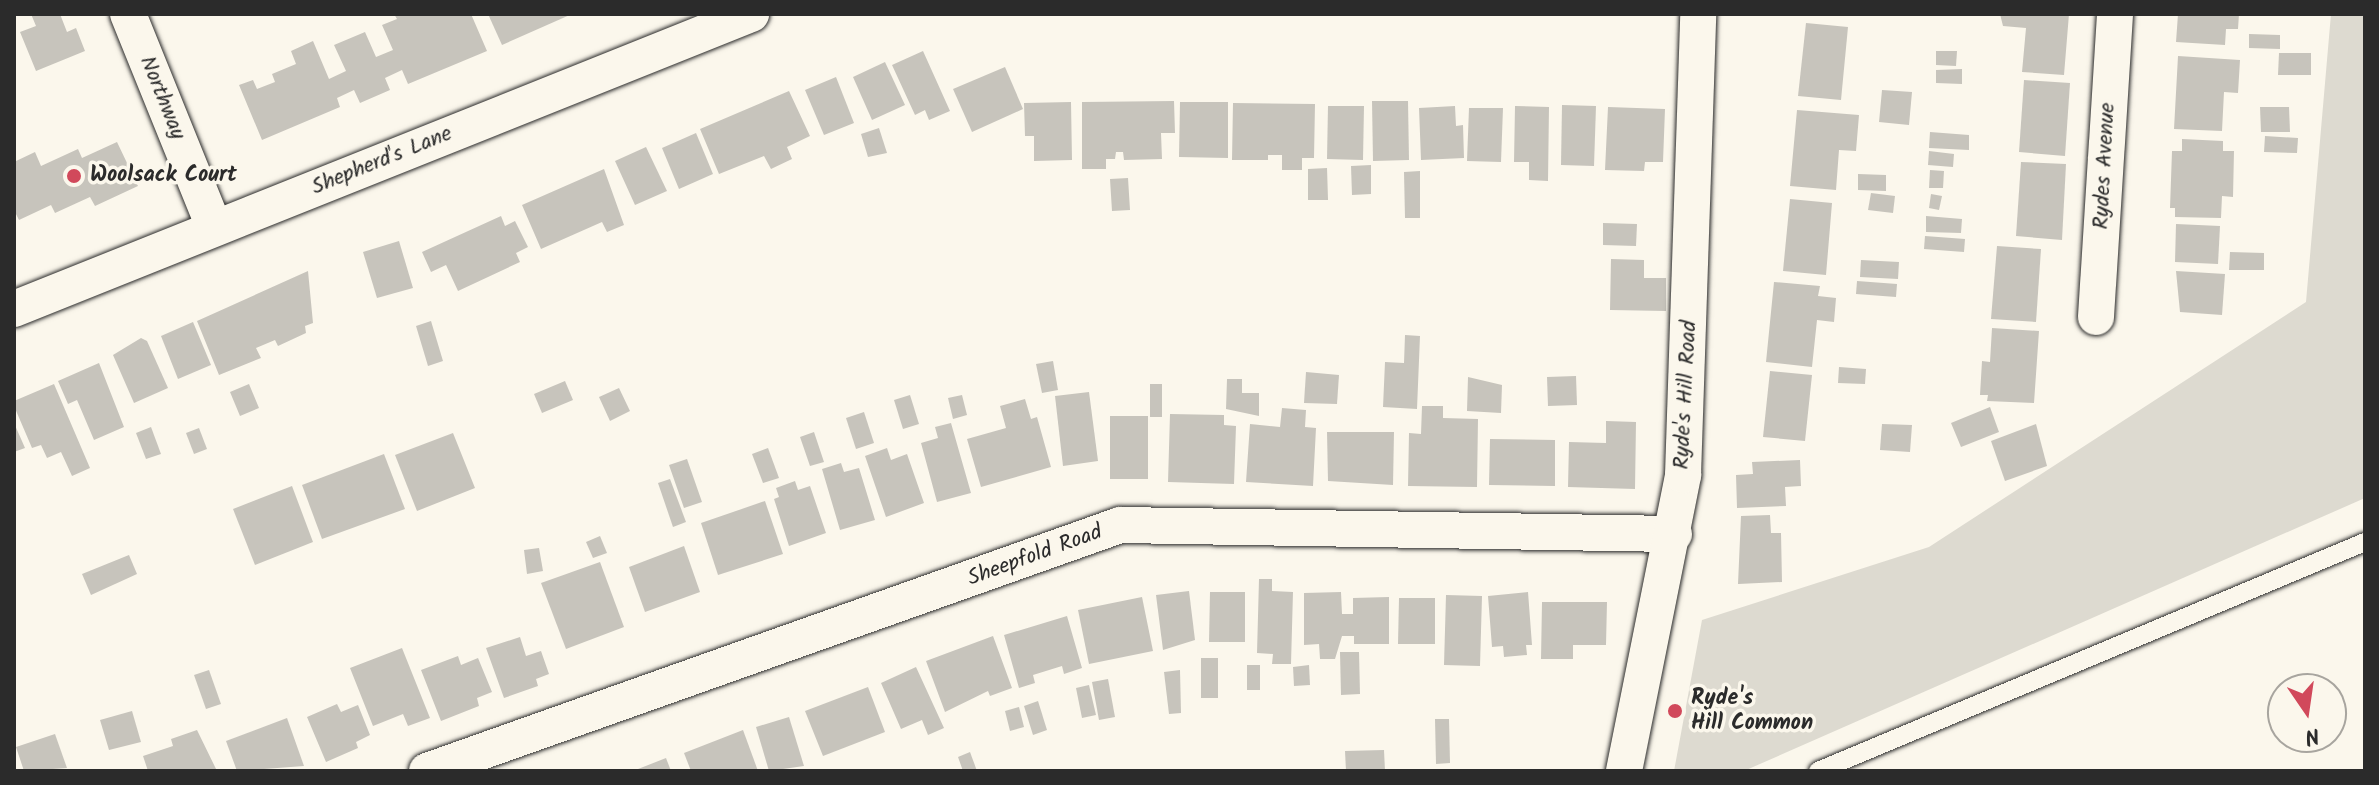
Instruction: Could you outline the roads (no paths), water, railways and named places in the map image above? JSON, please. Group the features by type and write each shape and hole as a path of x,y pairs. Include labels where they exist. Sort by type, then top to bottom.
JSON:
{"street":[{"name":"Northway","path":"128,14 214,227"},
{"name":"Shepherd's Lane","path":"14,309 751,14"},
{"name":"Ryde's Hill Road","path":"1624,771 1674,534 1686,423 1698,14"},
{"name":"Rydes Avenue","path":"2096,317 2115,14"},
{"name":"Sheepfold Road","path":"427,771 1120,525 1674,534"}],"lane":[{"path":"1818,771 2365,542"}],"place":[{"name":"Woolsack Court","path":"74,176"},
{"name":"Ryde's Hill Common","path":"1675,711"}]}
